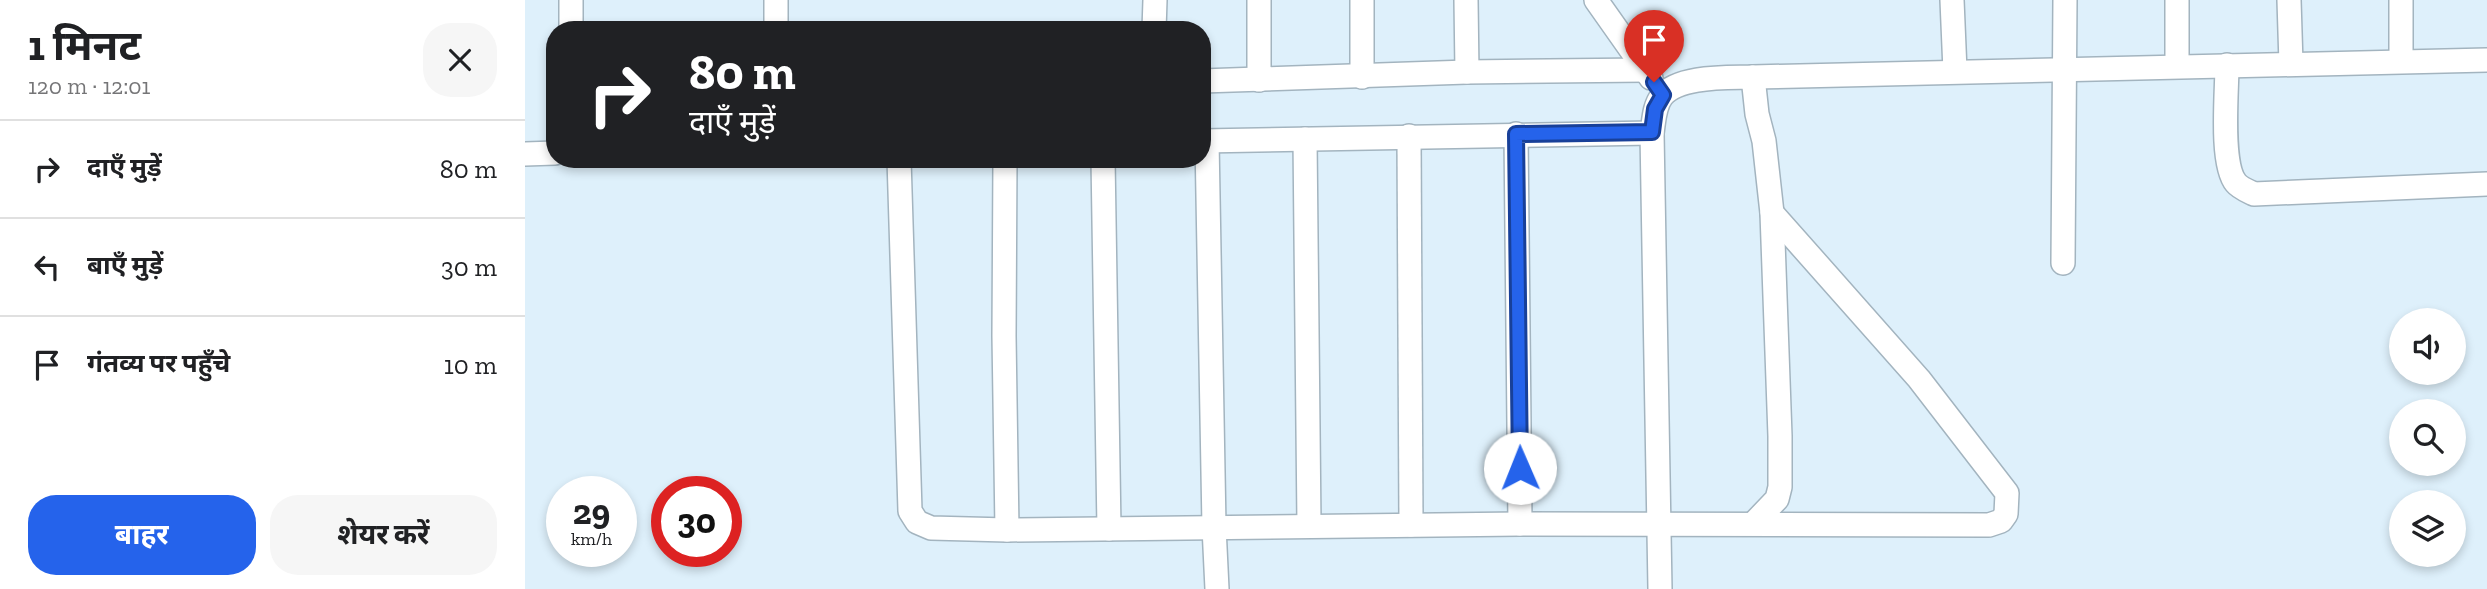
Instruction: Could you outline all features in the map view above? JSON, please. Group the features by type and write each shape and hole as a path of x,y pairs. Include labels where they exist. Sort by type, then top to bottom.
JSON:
{"street":[{"path":"571,0 571,21"},
{"path":"776,0 776,21"},
{"path":"1154,21 1155,0"},
{"path":"1259,0 1259,80"},
{"path":"1362,0 1362,77"},
{"path":"1466,0 1467,72"},
{"path":"1596,0 1663,95"},
{"path":"1952,0 1955,71"},
{"path":"2063,263 2066,0"},
{"path":"2177,0 2177,66"},
{"path":"2289,0 2291,64"},
{"path":"2401,0 2402,61"},
{"path":"1660,589 1652,132 1655,109 1663,95 1675,86 1705,79 1753,77 2487,60"},
{"path":"2227,65 2226,148 2229,173 2237,185 2254,194 2487,184"},
{"path":"1211,81 1467,72 1646,70"},
{"path":"1753,77 1772,213 1780,487 1771,508 1754,523"},
{"path":"1211,141 1652,132"},
{"path":"1516,134 1520,524"},
{"path":"1409,136 1411,525"},
{"path":"1305,139 1309,525"},
{"path":"525,154 546,153"},
{"path":"899,168 910,511 917,522 931,528 1007,530 1309,525 1754,523 1989,525 2001,521 2006,514 2007,494 1982,460 1919,379 1772,213"},
{"path":"1005,168 1007,530"},
{"path":"1103,168 1109,529"},
{"path":"1206,168 1217,589"}],"route":[{"path":"1520,468 1516,134 1652,132 1655,109 1663,95 1654,82"}]}
